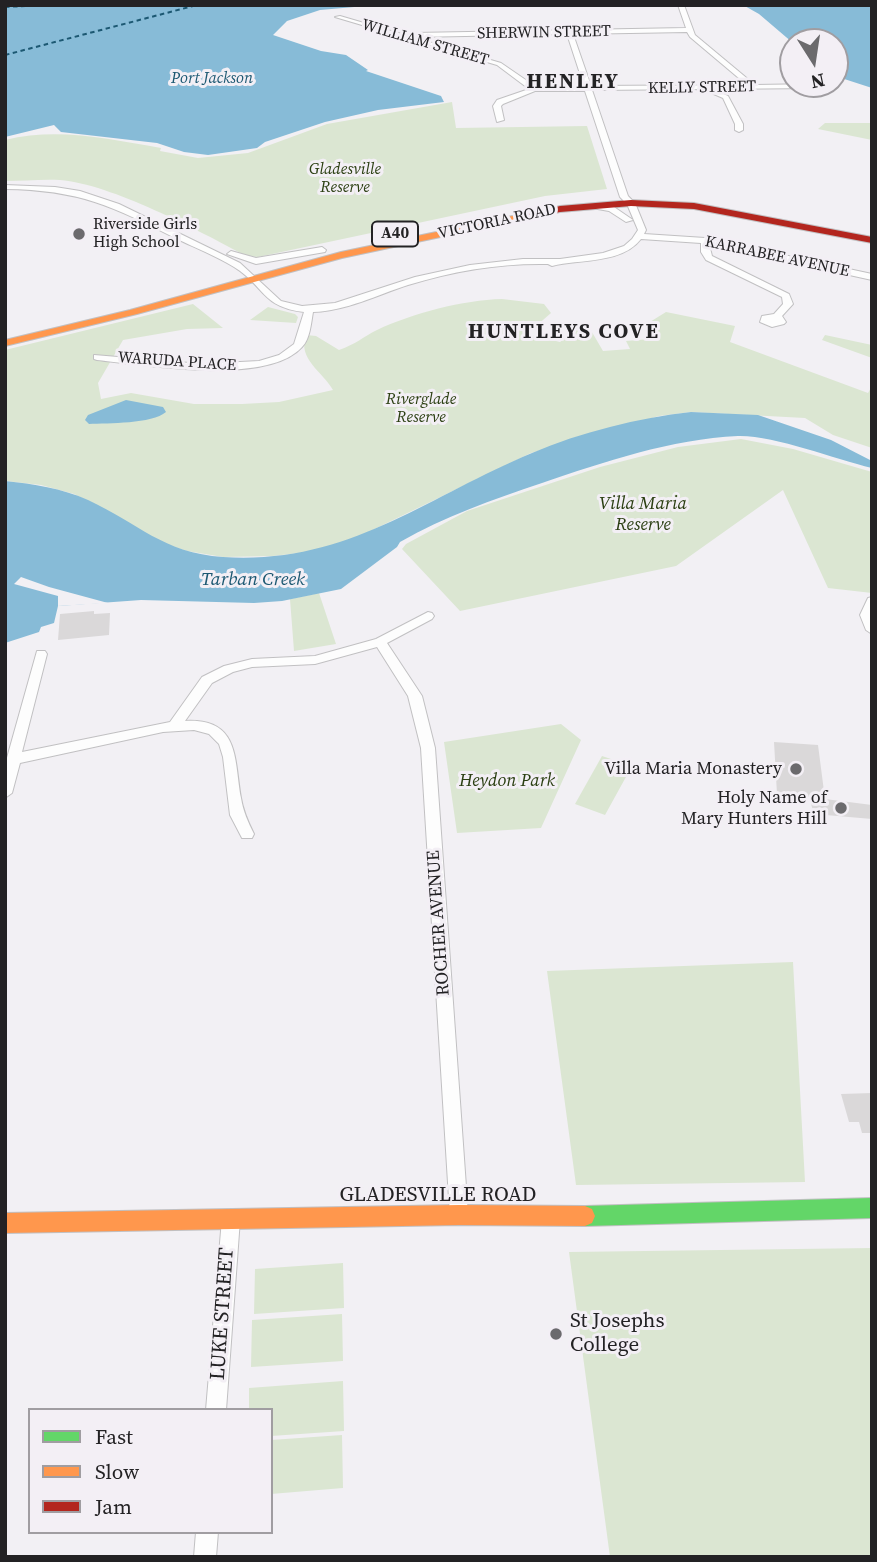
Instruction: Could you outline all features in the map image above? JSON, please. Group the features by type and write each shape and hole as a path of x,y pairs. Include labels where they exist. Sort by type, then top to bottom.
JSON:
{"main road":[{"name":"VICTORIA ROAD","path":"5,343 133,312 323,250 538,205 628,208 703,203 872,238"},
{"name":"VICTORIA ROAD","path":"5,333 249,275 573,207 679,205 728,211 872,238"},
{"name":"GLADESVILLE ROAD","path":"5,1223 544,1217 872,1208"}],"street":[{"path":"681,5 692,36 754,87"},
{"name":"WILLIAM STREET","path":"338,17 499,64 534,89"},
{"name":"SHERWIN STREET","path":"398,35 689,30"},
{"path":"5,187 49,187 110,201 249,275 278,303 309,310 340,305 445,272 495,265 527,267 618,252 633,244 640,236 628,208 569,32"},
{"name":"KELLY STREET","path":"588,89 779,87"},
{"path":"664,88 720,93 726,97 739,124 738,130"},
{"path":"500,120 497,106 500,102 527,94 534,89 588,89"},
{"name":"KARRABEE AVENUE","path":"640,236 705,241 872,277"},
{"path":"705,241 705,252 709,258 786,296 788,304 776,317"},
{"path":"202,248 254,261 323,250"},
{"name":"WARUDA PLACE","path":"97,357 189,366 246,367 285,355 299,345 309,310"},
{"path":"872,601 866,615 872,630"},
{"path":"175,723 207,680 229,669 252,663 315,660 380,642 428,617"},
{"name":"ROCHER AVENUE","path":"380,642 415,696 428,748 459,1216"},
{"path":"5,793 41,654"},
{"path":"14,759 175,723 211,729 225,739 229,747 238,820 247,834"},
{"path":"5,737 20,734"},
{"name":"LUKE STREET","path":"216,1408 231,1219"},
{"path":"205,1557 207,1534"}],"green space":[{"name":"Gladesville Reserve","path":"452,102 456,128 587,126 607,189 545,196 258,257 246,256 129,199 81,183 60,180 5,181 5,140 25,136 64,134 102,138 161,148 160,151 198,158 248,153 327,124"},
{"path":"825,123 872,123 872,140 818,129"},
{"name":"Riverglade Reserve","path":"502,299 544,304 551,313 527,334 560,342 581,325 589,327 603,351 630,349 626,341 650,339 645,325 666,312 735,326 730,342 868,393 872,386 872,448 833,435 805,418 691,412 659,416 531,453 350,541 309,552 273,556 223,557 187,551 156,541 74,494 41,485 5,481 5,350 193,304 223,328 187,329 123,340 98,383 101,399 131,393 194,404 279,402 333,390 308,358 304,344 306,335 316,336 339,350 377,330 422,313 471,302"},
{"path":"268,307 295,314 298,317 296,323 250,320"},
{"path":"825,335 872,345 872,358 822,340"},
{"name":"Villa Maria Reserve","path":"741,439 793,449 872,472 872,593 828,588 783,490 676,566 460,611 402,549 406,544 467,511 600,467 678,447"},
{"path":"319,593 336,644 294,651 290,599"},
{"name":"Heydon Park","path":"561,724 581,740 541,828 457,833 444,742"},
{"path":"602,756 632,766 605,815 575,804"},
{"path":"793,962 805,1182 576,1185 547,971"},
{"path":"872,1248 872,1557 610,1557 569,1252"},
{"path":"343,1263 344,1308 254,1314 255,1269"},
{"path":"342,1314 343,1361 251,1367 252,1320"},
{"path":"343,1381 344,1431 273,1436 273,1408 249,1408 249,1388"},
{"path":"342,1435 343,1488 273,1494 273,1440"}],"water":[{"name":"Port Jackson","path":"5,5 377,5 320,10 287,21 273,35 321,51 346,55 368,70 366,71 441,96 444,102 378,110 325,122 265,142 257,148 208,155 184,152 157,143 61,132 54,125 5,137"},
{"path":"743,5 872,5 872,88 849,81 849,28 779,28 779,31"},
{"path":"126,400 163,407 166,412 151,419 129,422 89,424 85,420 88,415"},
{"name":"Tarban Creek","path":"691,412 758,415 831,440 872,461 872,468 786,443 753,437 713,438 663,447 565,475 452,516 400,542 341,589 282,601 254,603 141,600 58,606 54,623 41,627 39,632 5,643 5,481 68,492 184,550 223,557 268,557 309,550 384,525 532,453 590,432"}],"pier":[{"path":"21,577 108,603 58,606 58,596 14,584"}],"building":[{"path":"94,611 94,614 110,613 109,635 58,640 60,614"},
{"path":"774,742 818,745 825,799 872,805 872,819 814,814 809,797 777,794"},
{"path":"872,1093 872,1133 862,1133 859,1122 849,1122 841,1094"}],"ferry route":[{"path":"5,7 47,5"},
{"path":"5,55 197,5"}],"traffic: fast":[{"path":"585,1216 872,1208"}],"traffic: slow":[{"path":"5,343 133,312 341,255 522,217"},
{"path":"5,1223 459,1215 585,1216"}],"traffic: jam":[{"path":"522,217 560,209 631,203 694,206 872,240"}],"place":[{"name":"Riverside Girls High School","path":"79,234"},
{"name":"Villa Maria Monastery","path":"796,769"},
{"name":"Holy Name of Mary Hunters Hill","path":"841,808"},
{"name":"St Josephs College","path":"556,1334"}],"district":[{"name":"HENLEY","path":"573,83"},
{"name":"HUNTLEYS COVE","path":"564,333"}]}
